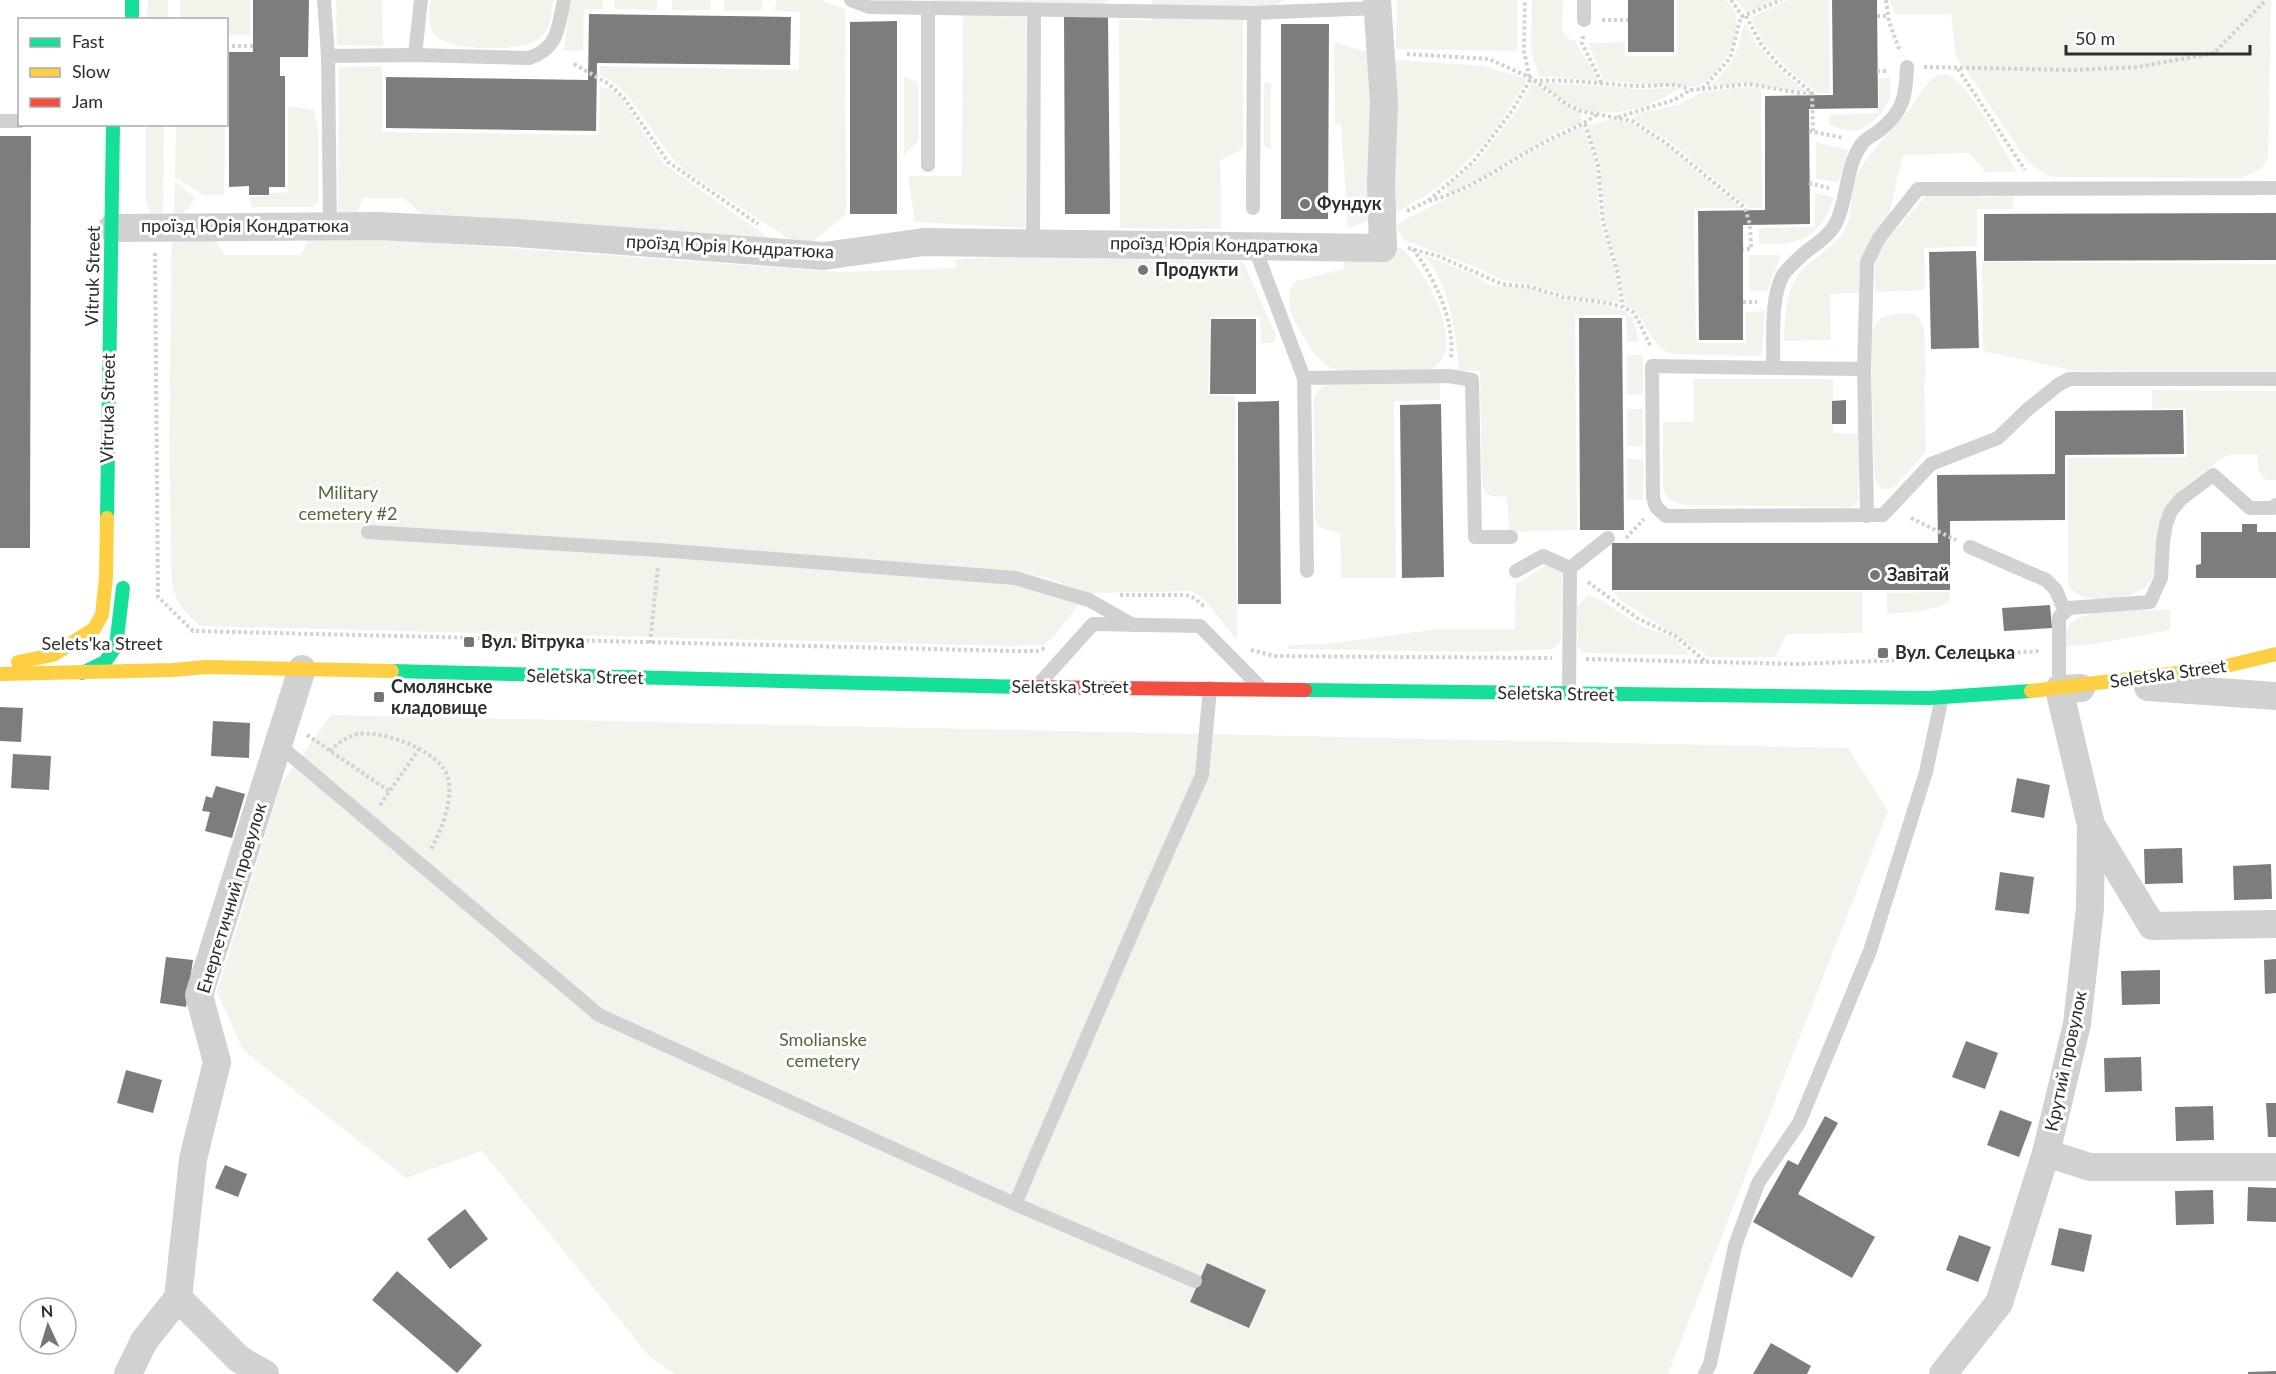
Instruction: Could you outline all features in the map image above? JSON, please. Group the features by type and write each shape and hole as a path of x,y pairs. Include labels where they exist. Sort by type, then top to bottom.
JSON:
{"street":[{"path":"132,0 132,18"},
{"path":"1377,4 1384,102 1381,184 1383,236"},
{"name":"Vitruk Street","path":"102,615 131,227 113,126"},
{"name":"проїзд Юрія Кондратюка","path":"131,227 379,226 517,233 824,256 924,242 1254,246 1383,236"},
{"path":"124,578 123,602 128,654"},
{"path":"123,602 132,634"},
{"path":"102,615 104,626 128,654 173,670"},
{"name":"Selets'ka Street","path":"16,662 53,655 94,628 102,615"},
{"path":"82,673 128,654"},
{"name":"Selets'ka Street","path":"0,662 105,662 128,654 188,663"},
{"name":"Seletska Street","path":"82,673 206,667 1036,687 1942,697 2059,688 2218,668 2276,654"},
{"path":"161,656 206,667"},
{"name":"Енергетичний провулок","path":"178,1298 193,1159 217,1062 199,995 302,669"},
{"name":"Selets'ka Street","path":"0,674 82,673"},
{"name":"Seletska Street","path":"2059,688 2129,687 2276,696"},
{"name":"Крутий провулок","path":"1943,1374 1999,1303 2046,1153 2077,1024 2090,908 2091,825 2059,688"},
{"path":"2091,825 2152,926 2276,924"},
{"path":"2046,1153 2090,1167 2276,1167"},
{"path":"128,1374 144,1341 178,1298 239,1359 265,1374"}],"lane":[{"path":"324,0 328,56 330,226"},
{"path":"415,55 421,0"},
{"path":"328,56 415,55 529,58 541,54 550,46 556,34 564,0"},
{"path":"851,0 869,7 928,9 1254,13 1377,4"},
{"path":"1584,0 1584,20"},
{"path":"928,9 928,165"},
{"path":"1033,242 1034,11"},
{"path":"1253,208 1254,13"},
{"path":"1773,368 1776,301 1782,276 1832,230 1837,221 1850,169 1863,143 1897,113 1906,96 1906,67"},
{"path":"0,121 18,121"},
{"path":"1867,516 1864,369 1867,262 1880,238 1918,189 2276,188"},
{"path":"1254,246 1304,378 1307,571"},
{"path":"1864,369 1652,366 1653,497 1656,507 1666,516 1883,515 1931,464 1998,438 2027,410 2069,379 2276,379"},
{"path":"1304,378 1449,376 1472,380 1475,537 1511,537"},
{"path":"2059,688 2059,616 2069,608 2150,602 2161,578 2166,524 2171,511 2181,499 2212,475 2250,508 2273,508 2276,505"},
{"path":"368,532 659,550 1014,578 1042,584 1089,600 1132,625"},
{"path":"1570,568 1608,538"},
{"path":"1970,547 2046,580 2056,590 2065,612"},
{"path":"1516,572 1543,556 1570,568"},
{"path":"1569,694 1570,568"},
{"path":"1036,687 1093,624 1200,626 1263,690"},
{"path":"1015,1204 1202,775 1210,688"},
{"path":"1705,1374 1710,1364 1734,1246 1758,1183 1799,1123 1870,951 1926,772 1942,697"},
{"path":"282,733 368,820 599,1016 1015,1204 1195,1281"}],"path":[{"path":"1525,0 1524,51 1532,79 1512,111 1473,162 1383,236 1412,249 1438,256 1502,284 1531,287 1563,297 1623,307 1633,312 1651,347"},
{"path":"1731,0 1744,16 1762,46 1781,67 1812,93"},
{"path":"1617,117 1674,100 1707,84 1730,58 1744,16 1781,0"},
{"path":"1886,0 1888,16 1906,67 2073,70 2138,67 2214,53 2266,0"},
{"path":"1877,16 1888,16"},
{"path":"1602,84 1582,43 1584,20 1628,20"},
{"path":"228,46 253,45"},
{"path":"1382,52 1489,58 1532,79 1566,104 1581,111 1632,121 1666,143 1745,208 1750,225 1751,249 1743,249"},
{"path":"574,64 609,84 624,98 668,162 765,229"},
{"path":"1958,68 2037,188"},
{"path":"1532,79 1680,86 1693,90 1748,84 1806,94 1812,93"},
{"path":"1812,93 1811,131 1863,143"},
{"path":"1428,201 1450,196 1478,182 1561,133 1585,124 1596,115"},
{"path":"1585,124 1598,165 1603,222 1618,274 1623,307"},
{"path":"131,227 158,597 193,632 1037,651 1051,645"},
{"path":"1412,249 1432,277 1445,312 1452,352 1449,376"},
{"path":"1608,538 1626,538 1656,507"},
{"path":"1911,518 1970,547"},
{"path":"650,643 659,550"},
{"path":"1570,568 1621,608 1675,636 1706,662"},
{"path":"1089,600 1102,595 1186,595 1202,603 1207,610"},
{"path":"1242,647 1274,656 1796,664 2059,650"},
{"path":"282,733 330,751 389,791"},
{"path":"330,751 341,740 358,734 378,735 398,739 419,749 438,762 447,773 450,788 438,836 422,866"},
{"path":"368,820 419,749"}],"green space":[{"path":"148,0 168,0 168,18 147,18"},
{"path":"180,0 250,0 250,35 228,35 228,18 180,18"},
{"path":"336,0 382,0 383,46 337,45"},
{"path":"431,0 553,0 548,25 540,38 532,43 519,46 487,48 455,45 435,35 430,23"},
{"path":"570,0 603,0 603,9 584,9 583,51 564,51"},
{"path":"614,0 657,0 657,10 615,9"},
{"path":"672,0 711,0 711,10 672,10"},
{"path":"724,0 762,0 761,11 724,11"},
{"path":"776,0 820,0 845,9 846,214 804,249 684,170 664,147 624,92 600,75 600,66 799,70 800,12 775,11"},
{"path":"931,0 1108,0 1101,6 931,2"},
{"path":"1152,0 1284,0 1276,6 1243,8 1243,149 1220,160 1221,229 1120,228 1119,20 1152,20"},
{"path":"1397,0 1517,0 1517,51 1396,49"},
{"path":"1532,0 1563,0 1562,30 1566,38 1575,41 1599,81 1539,76 1531,50"},
{"path":"1677,0 1726,0 1735,12 1737,25 1731,47 1726,58 1711,77 1694,87 1604,81 1588,43 1625,42 1625,56 1677,56"},
{"path":"1736,0 1775,0 1747,13"},
{"path":"1787,0 1829,0 1830,93 1817,93 1784,65 1764,44 1751,18"},
{"path":"1890,0 2271,0 2268,158 2266,163 2252,174 2238,178 2056,177 2046,175 2028,162 1956,58 1951,14 1895,14"},
{"path":"963,15 1026,17 1025,228 915,222 908,176 962,176"},
{"path":"1745,22 1756,44 1778,68 1807,93 1745,83 1710,86 1725,71 1734,57"},
{"path":"1334,42 1373,54 1377,218 1348,228 1341,124 1335,123"},
{"path":"1395,60 1485,66 1527,79 1501,121 1471,157 1436,188 1394,213"},
{"path":"382,66 382,132 599,135 600,87 609,88 622,99 664,164 776,243 425,217 403,198 363,198 358,212 338,213 339,67"},
{"path":"1946,74 1955,79 1975,102 2017,172 1985,172 1969,153 1903,155 1889,215 1865,251 1860,268 1859,293 1830,294 1831,340 1784,341 1790,290 1807,265 1844,231 1850,216 1854,180 1857,174 1930,81"},
{"path":"904,77 918,82 918,142 904,155"},
{"path":"1879,78 1890,78 1890,97 1886,107 1877,117 1867,126 1857,130 1829,125 1829,115 1879,113"},
{"path":"1533,82 1553,98 1580,112 1582,123 1559,131 1487,175 1449,194 1446,187 1477,162 1515,113"},
{"path":"1538,82 1638,89 1679,88 1645,106 1607,113 1576,107"},
{"path":"1264,83 1271,83 1271,150 1265,147 1264,142"},
{"path":"1745,87 1761,88 1762,208 1749,208 1669,141 1633,119 1639,113 1678,105 1702,92"},
{"path":"288,106 314,110 318,130 318,202 313,207 251,207 250,197 288,192"},
{"path":"1611,119 1631,123 1665,145 1741,208 1694,208 1696,343 1746,343 1746,312 1765,311 1760,356 1672,354 1657,344 1639,315 1625,304 1620,274 1605,222 1600,165 1587,126"},
{"path":"146,126 164,126 163,221 153,217 146,203"},
{"path":"176,126 225,126 224,195 203,195 175,177"},
{"path":"1583,126 1596,165 1600,223 1616,273 1620,303 1572,297 1529,284 1502,280 1476,267 1404,240 1396,226 1404,220 1489,178 1563,134"},
{"path":"1816,142 1848,150 1838,183 1816,178"},
{"path":"175,181 195,198 186,211 174,217"},
{"path":"1930,192 1976,193 1981,197 2013,196 2013,209 1977,209 1977,246 1924,248 1925,290 1875,292 1875,259 1884,242"},
{"path":"1815,193 1834,197 1815,231 1807,237 1787,243 1759,244 1759,228 1815,227"},
{"name":"Military cemetery #2","path":"172,233 210,234 225,255 301,255 312,234 842,272 956,268 956,259 1024,256 1243,262 1276,335 1272,343 1261,343 1260,317 1210,317 1208,395 1235,396 1237,639 1210,606 1191,591 1087,593 1045,577 1015,572 1079,604 1056,634 1043,645 200,626 182,608 172,584 169,453"},
{"path":"1401,248 1422,274 1441,313 1446,333 1446,350 1439,363 1424,371 1376,373 1340,371 1332,368 1312,349 1294,320 1289,304 1291,287 1294,282 1343,269 1346,249"},
{"path":"1421,254 1474,275 1489,285 1532,288 1561,299 1595,303 1625,311 1633,318 1639,342 1627,342 1626,315 1575,315 1577,530 1509,532 1507,497 1492,496 1486,493 1482,485 1480,371 1459,371 1454,332 1444,291 1433,267"},
{"path":"1749,255 1781,255 1767,291 1749,291"},
{"path":"1982,262 2276,264 2276,373 2077,371 1983,351"},
{"path":"1909,313 1918,316 1924,330 1926,452 1894,487 1883,489 1878,485 1874,474 1871,334 1877,322 1885,316"},
{"path":"1627,355 1643,355 1643,394 1627,395"},
{"path":"1694,379 1833,379 1833,433 1859,434 1858,499 1855,505 1849,507 1684,505 1670,500 1663,488 1663,422 1694,422"},
{"path":"1440,382 1440,400 1394,401 1396,578 1341,578 1340,533 1320,528 1315,518 1314,398 1317,392 1326,385 1333,384"},
{"path":"2152,390 2276,391 2276,480 2266,480 2258,470 2258,455 2224,457 2184,488 2165,509 2158,527 2155,570 2151,581 2144,588 2122,597 2097,599 2085,597 2075,593 2068,586 2068,458 2187,457 2186,408 2152,409"},
{"path":"1627,409 1643,409 1643,446 1627,446"},
{"path":"1627,459 1643,459 1643,500 1627,500"},
{"path":"1549,563 1562,569 1561,640 1553,649 1484,652 1288,649 1288,645 1327,644 1439,629 1515,629 1516,584"},
{"path":"1614,592 1862,592 1862,633 1787,634 1775,657 1709,657 1621,601"},
{"path":"1950,592 1949,602 1934,608 1887,614 1887,593"},
{"path":"1588,595 1599,599 1640,626 1673,637 1690,655 1583,653 1578,646 1577,606"},
{"path":"2170,610 2170,630 2095,644 2065,647 2066,632 2070,625 2089,615 2117,611"},
{"name":"Smolianske cemetery","path":"331,715 1848,748 1888,811 1668,1374 675,1374 650,1357 482,1151 406,1178 243,1050 217,992 281,784"}],"building":[{"path":"253,0 309,0 308,57 280,57 280,76 285,76 285,187 269,187 269,195 249,195 249,186 229,187 229,52 253,52"},
{"path":"1628,0 1674,0 1674,52 1628,52"},
{"path":"1832,0 1877,0 1878,108 1809,109 1810,224 1743,225 1743,340 1699,340 1698,211 1765,210 1765,96 1833,95"},
{"path":"589,14 791,17 790,65 597,63 596,131 386,128 386,77 588,80"},
{"path":"1064,17 1108,17 1110,214 1065,214"},
{"path":"897,21 897,214 850,214 850,22"},
{"path":"1281,24 1329,24 1328,219 1281,219"},
{"path":"0,136 31,136 30,548 0,548"},
{"path":"2276,213 2276,260 1984,261 1984,214"},
{"path":"1976,251 1979,348 1931,349 1929,252"},
{"path":"1579,318 1622,318 1624,530 1580,530"},
{"path":"1211,319 1256,319 1256,394 1210,394"},
{"path":"1846,400 1846,424 1832,424 1832,401"},
{"path":"1279,401 1281,604 1238,604 1238,402"},
{"path":"1441,404 1444,577 1402,578 1400,405"},
{"path":"2183,410 2184,454 2065,455 2065,520 1950,521 1950,590 1612,590 1612,543 1938,543 1937,475 2055,474 2055,411"},
{"path":"2242,524 2257,524 2257,532 2276,532 2276,578 2196,578 2196,565 2201,564 2201,532 2242,532"},
{"path":"2050,605 2052,628 2004,631 2002,608"},
{"path":"0,707 23,708 21,742 0,741"},
{"path":"213,721 250,723 249,758 211,756"},
{"path":"13,754 51,756 49,790 11,788"},
{"path":"2017,778 2050,785 2044,818 2011,812"},
{"path":"216,786 245,794 232,838 205,831 210,812 202,811 206,796 212,798"},
{"path":"2182,848 2183,883 2145,884 2144,849"},
{"path":"2271,864 2272,899 2234,900 2233,866"},
{"path":"2000,872 2034,877 2029,914 1995,910"},
{"path":"166,957 193,960 186,1007 160,1003"},
{"path":"2276,959 2276,993 2265,994 2264,960"},
{"path":"2160,970 2160,1004 2122,1005 2121,971"},
{"path":"1966,1041 1998,1053 1985,1089 1952,1077"},
{"path":"2141,1057 2142,1091 2105,1092 2104,1058"},
{"path":"126,1070 162,1080 153,1113 117,1103"},
{"path":"2266,1103 2276,1103 2276,1137 2268,1137"},
{"path":"2213,1106 2214,1140 2176,1141 2175,1107"},
{"path":"2000,1110 2032,1122 2019,1157 1987,1145"},
{"path":"1825,1116 1838,1123 1798,1194 1875,1237 1852,1278 1753,1222 1788,1160 1798,1165"},
{"path":"225,1165 247,1174 238,1197 215,1188"},
{"path":"2248,1187 2276,1188 2276,1222 2247,1221"},
{"path":"2213,1190 2214,1224 2176,1225 2175,1191"},
{"path":"465,1209 488,1239 450,1269 427,1239"},
{"path":"2059,1228 2092,1235 2084,1272 2051,1265"},
{"path":"1959,1235 1991,1247 1978,1282 1946,1270"},
{"path":"1207,1263 1266,1290 1249,1328 1190,1302"},
{"path":"397,1271 482,1345 457,1373 372,1300"},
{"path":"1771,1343 1811,1366 1807,1374 1753,1374"},
{"path":"2276,1371 2276,1374 2248,1374 2248,1372"}],"traffic: fast":[{"path":"132,0 132,18"},
{"path":"107,518 113,126"},
{"path":"82,673 105,662 116,646 123,588"},
{"path":"392,671 1023,687"},
{"path":"1305,690 1929,698 2031,691"}],"traffic: slow":[{"path":"18,662 53,655 94,629 102,615 106,577 107,518"},
{"path":"2031,691 2218,668 2276,654"},
{"path":"0,674 173,670 206,667 392,671"}],"traffic: jam":[{"path":"1023,687 1305,690"}],"place":[{"name":"Фундук","path":"1305,204"},
{"name":"Продукти","path":"1143,270"},
{"name":"Завітай","path":"1875,575"},
{"name":"Вул. Вітрука","path":"469,642"},
{"name":"Вул. Селецька","path":"1883,653"},
{"name":"Смолянське кладовище","path":"379,697"}]}
